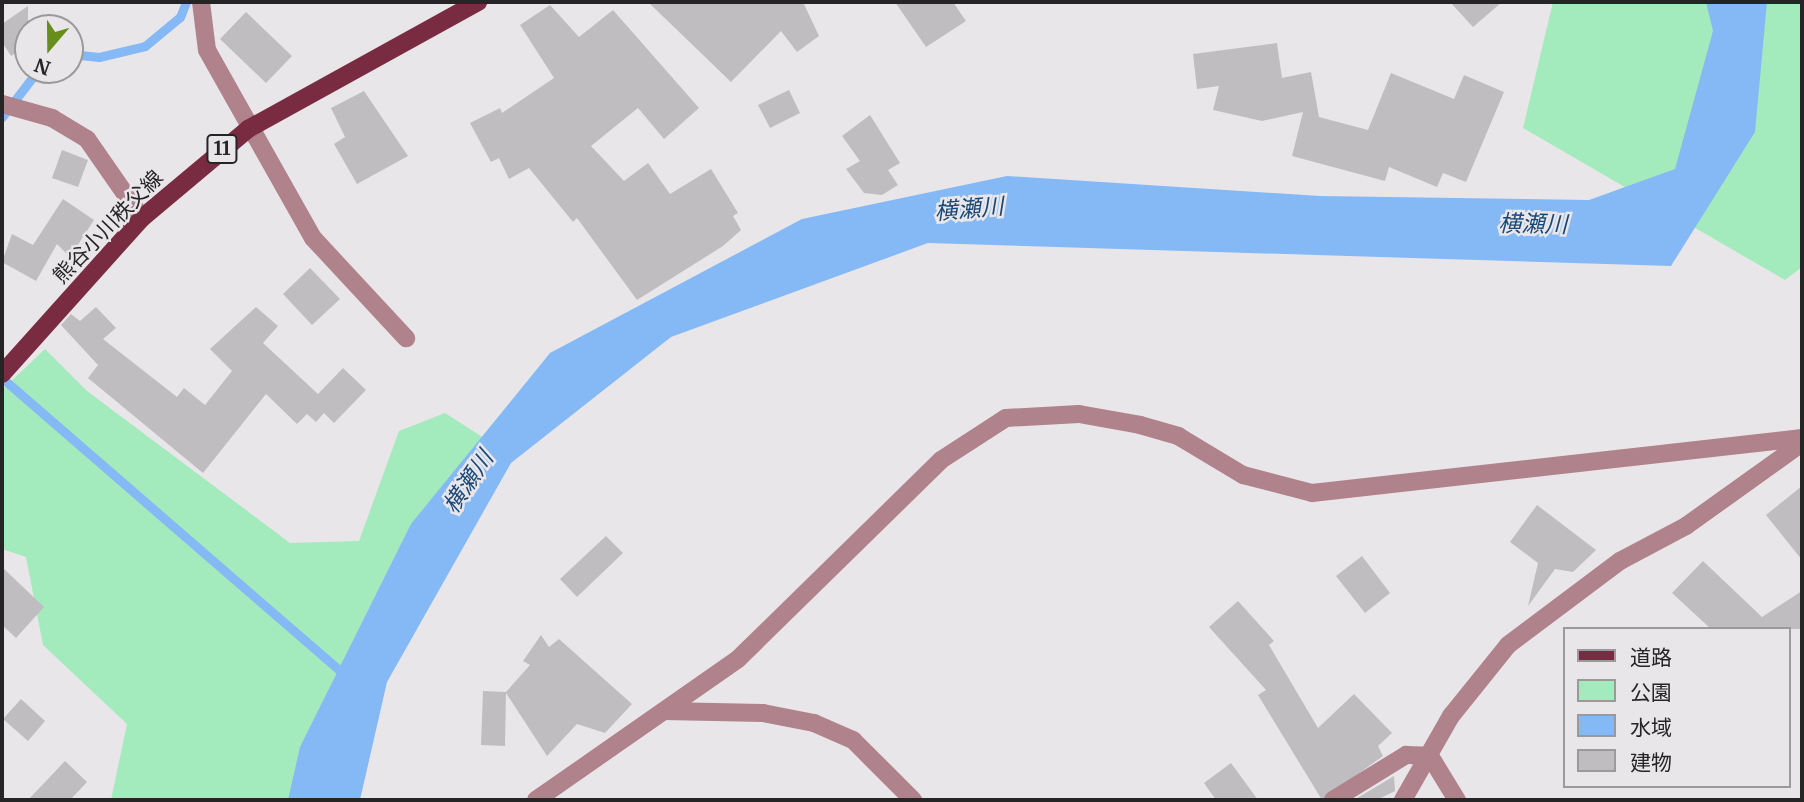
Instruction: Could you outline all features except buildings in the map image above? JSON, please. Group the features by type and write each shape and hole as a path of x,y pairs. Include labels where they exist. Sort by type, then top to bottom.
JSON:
{"main road":[{"name":"熊谷小川秩父線","path":"2,374 142,218 248,129 478,2"}],"street":[{"path":"201,2 207,50 248,129 313,238 406,338"},
{"path":"2,104 52,118 87,139 142,218"},
{"path":"536,800 738,659 941,460 1006,418 1079,414 1140,425 1178,436 1243,475 1312,493 1802,440"},
{"path":"1403,800 1487,664 1508,645 1620,561 1686,526 1802,440"},
{"path":"664,710 763,713 814,723 853,740 913,800"},
{"path":"1333,800 1406,755 1430,756"},
{"path":"1430,756 1457,800"}],"green space":[{"path":"1553,2 1802,2 1802,267 1785,280 1523,128"},
{"path":"45,349 87,391 290,543 359,541 399,431 445,413 484,438 328,800 111,800 127,724 43,645 26,557 2,549 2,390"}],"water":[{"name":"横瀬川","path":"1706,2 1767,2 1755,132 1671,266 928,243 671,337 511,463 387,682 360,800 288,800 300,747 411,524 550,353 802,219 1007,176 1320,196 1589,200 1675,169 1713,31"}],"waterway":[{"path":"84,55 99,57 145,46 180,17 186,2"},
{"path":"2,117 27,84"},
{"path":"2,378 347,677"}]}
